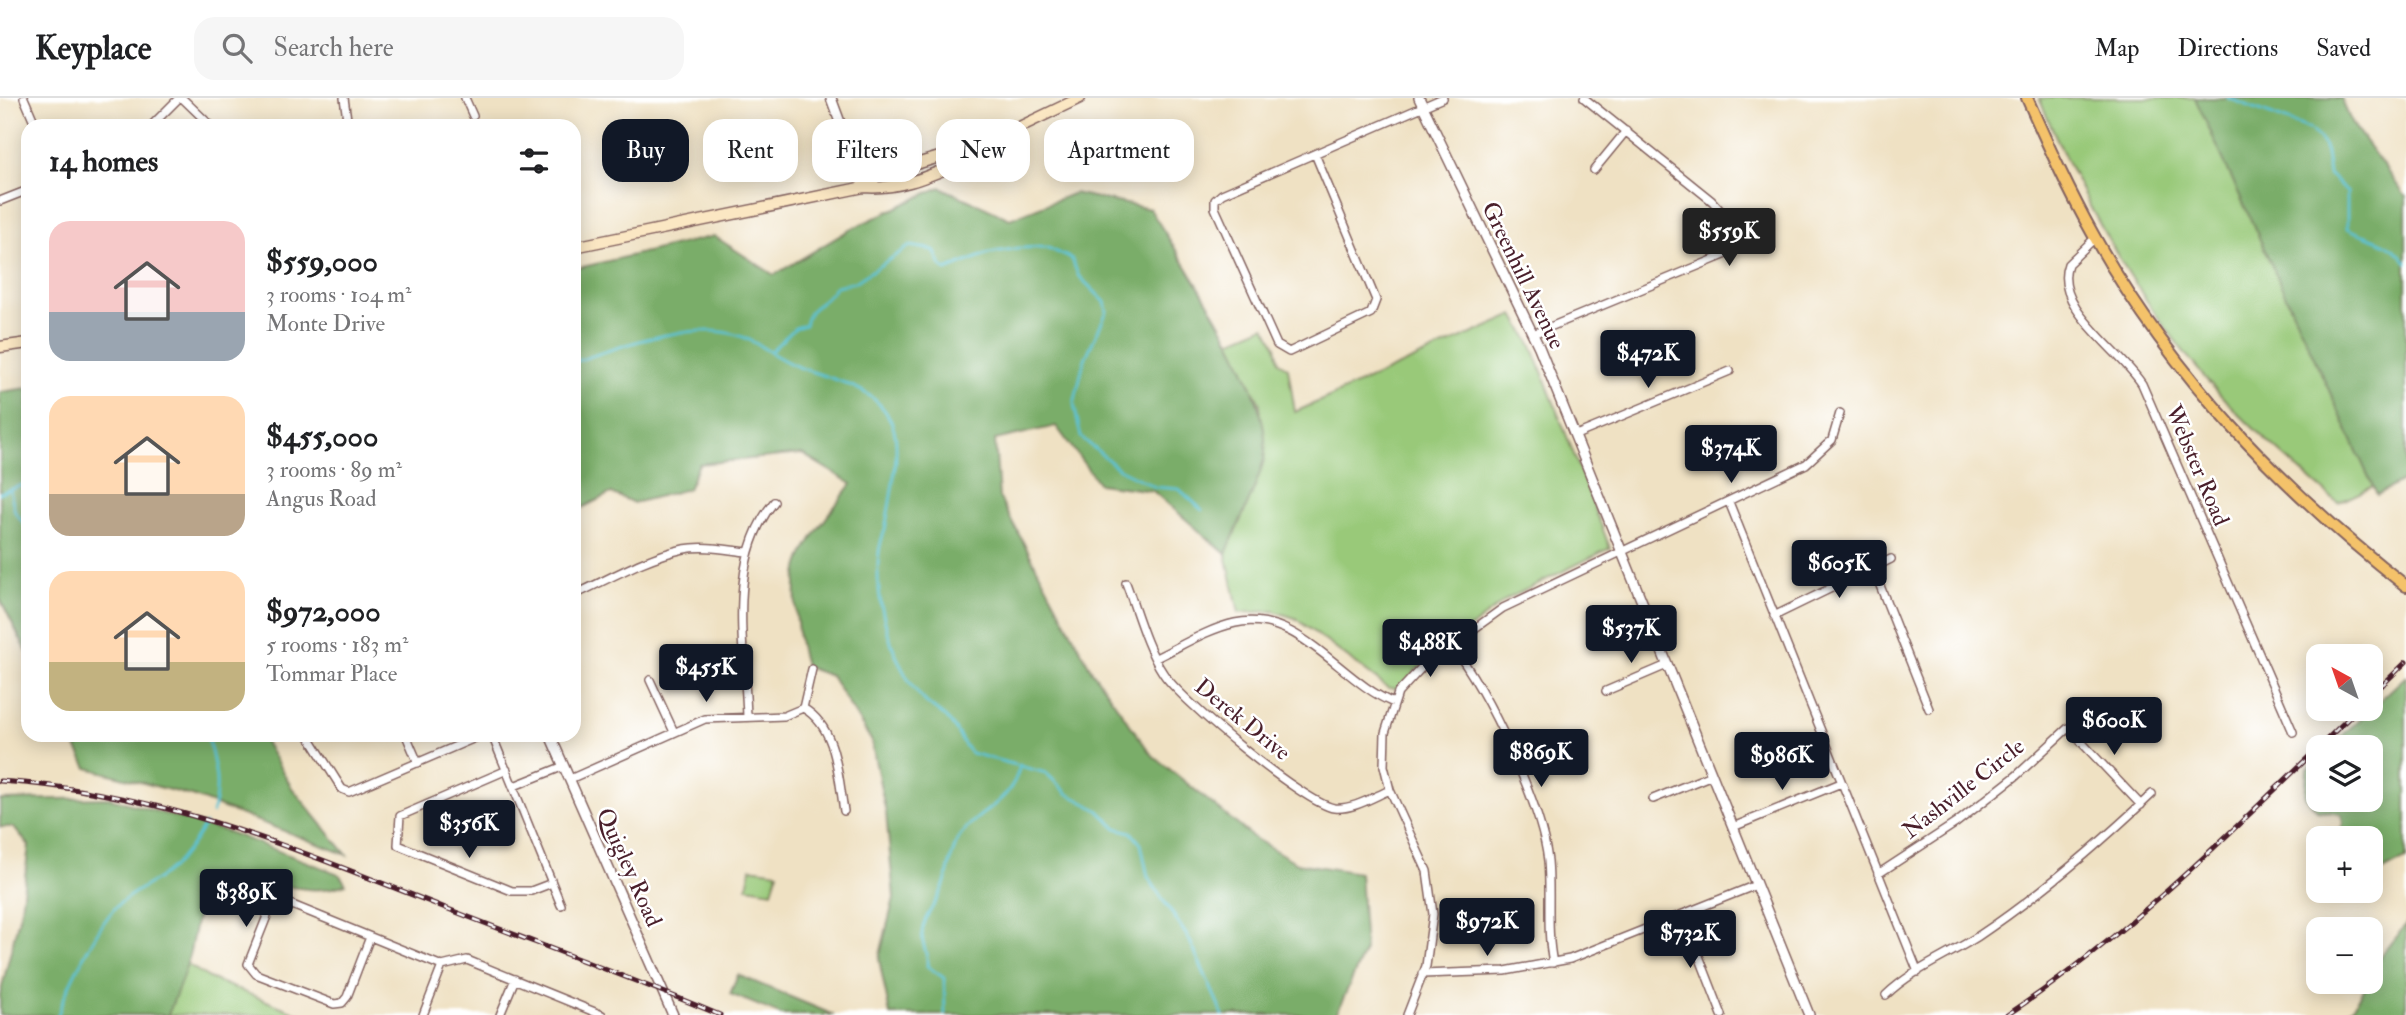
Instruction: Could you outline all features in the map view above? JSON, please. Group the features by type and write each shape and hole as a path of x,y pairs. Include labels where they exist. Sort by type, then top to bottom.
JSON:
{"main road":[{"path":"581,246 864,187 883,189 922,179 960,163 963,154 1080,98"},
{"path":"2027,98 2069,191 2095,238 2154,330 2246,444 2310,507 2406,586"},
{"path":"0,347 21,344"}],"street":[{"path":"24,98 33,119"},
{"path":"158,119 181,98 204,119"},
{"path":"344,98 347,119"},
{"path":"465,98 473,116"},
{"path":"831,98 864,187"},
{"name":"Greenhill Avenue","path":"1419,98 1533,334 1810,1015"},
{"path":"1315,154 1376,300 1376,307 1371,313 1289,352 1277,345 1214,208 1215,200 1222,194 1443,98"},
{"path":"1533,334 1720,257 1732,249 1733,230 1722,210 1584,98"},
{"path":"1594,170 1626,131"},
{"path":"0,201 21,193"},
{"name":"Webster Road","path":"2095,238 2068,264 2065,290 2089,325 2117,352 2142,384 2292,732"},
{"path":"1576,435 1730,371"},
{"path":"1406,1015 1422,974 1432,932 1432,896 1419,852 1390,790 1383,750 1388,717 1410,678 1508,605 1621,554 1806,464 1832,440 1840,413"},
{"path":"747,717 742,595 748,552 762,517 774,502"},
{"path":"1729,502 1918,972"},
{"path":"581,592 652,559 685,549 706,547 748,552"},
{"path":"1774,616 1891,559"},
{"path":"1873,568 1929,709"},
{"name":"Derek Drive","path":"1126,583 1162,672 1185,700 1317,803 1336,808 1351,807 1390,790"},
{"path":"1156,658 1233,623 1273,623 1294,633 1361,686 1394,703"},
{"path":"1452,646 1475,677 1488,701 1539,822 1548,858 1553,963"},
{"path":"1606,691 1667,665"},
{"path":"803,708 812,669"},
{"path":"650,680 674,732"},
{"path":"570,779 705,719 784,716 803,708"},
{"path":"803,708 815,715 835,751 844,811"},
{"name":"Nashville Circle","path":"1878,874 1956,823 2016,776 2068,728 2140,805"},
{"path":"313,742 346,792 466,742"},
{"path":"409,742 418,763"},
{"path":"495,742 561,905"},
{"name":"Quigley Road","path":"553,742 673,1015"},
{"path":"514,786 564,766"},
{"path":"507,770 400,816 398,845 512,891 531,891 552,883"},
{"path":"1653,799 1712,775"},
{"path":"1733,827 1841,783"},
{"path":"1886,995 2038,894 2152,794"},
{"path":"1422,974 1505,971 1580,956 1756,885"},
{"path":"370,937 347,997 342,1003 334,1004 256,974 248,964 271,906 281,900 442,966 467,960 515,979 584,1012 602,1015"},
{"path":"1683,915 1722,1015"},
{"path":"423,1015 442,966"},
{"path":"500,1015 515,979"}],"green space":[{"path":"2039,98 2341,98 2351,122 2406,197 2406,471 2338,503 2238,413 2181,348 2133,280 2073,173"},
{"path":"2195,98 2341,98 2351,122 2406,197 2406,479 2377,495"},
{"path":"940,187 1010,219 1074,193 1150,209 1204,295 1243,367 1257,401 1264,433 1261,471 1226,554 1153,491 1099,484 1056,426 995,440 999,497 1092,671 1151,754 1254,838 1297,863 1360,873 1365,950 1336,1015 890,1015 879,959 894,898 886,813 871,740 831,676 806,667 796,617 797,575 803,555 822,523 852,484 802,454 699,464 688,489 634,503 611,493 581,508 581,267 714,236 774,275 851,229"},
{"path":"1514,315 1532,346 1610,548 1507,599 1415,671 1401,689 1388,688 1295,618 1273,611 1239,613 1226,554 1264,457 1260,404 1230,341 1265,326 1276,346 1279,362 1288,368 1295,412"},
{"path":"21,389 21,640 0,599 0,392"},
{"path":"2406,676 2406,859 2383,871 2383,826 2342,826 2341,814 2326,812 2383,812 2383,735 2343,735 2358,721 2384,721 2384,697"},
{"path":"74,742 265,742 292,788 347,855 192,796 87,768"},
{"path":"110,798 231,833 339,874 346,884 316,890 242,881 224,884 212,890 198,913 187,964 168,1015 0,1015 0,995 21,909 29,845 13,827 0,827 0,800"},
{"path":"751,868 778,872 772,891 747,887"},
{"path":"2406,924 2406,1015 2342,1015 2354,1006 2361,994 2383,994 2383,954"},
{"path":"187,964 209,978 302,1015 168,1015"},
{"path":"738,975 834,1015 782,1015 730,994"}],"waterway":[{"path":"2228,98 2310,129 2325,146 2329,174 2347,192 2347,228 2387,244 2406,262"},
{"path":"771,351 795,328 805,325 810,312 836,286 855,282 910,246 934,250 941,266 946,270 989,253 1046,247 1072,259 1078,275 1105,302 1107,311 1084,361 1074,404 1081,437 1119,469 1155,487 1179,489 1202,510"},
{"path":"581,360 674,333 724,332 748,339 788,363 856,388 879,404 888,416 896,440 891,493 880,549 880,595 884,620 901,667 912,686 950,722 971,753 1046,773 1068,794 1098,810 1116,828 1131,832 1141,844 1148,877 1189,939 1223,1015"},
{"path":"0,493 21,486"},
{"path":"10,490 15,512 21,520"},
{"path":"209,742 216,783 212,813"},
{"path":"945,1015 944,978 927,966 922,939 923,928 942,891 959,838 975,820 1002,798 1016,779 1020,765"},
{"path":"58,1015 83,958 108,916 127,898 174,866 205,824"}],"railway":[{"path":"2384,683 2406,662"},
{"path":"2007,1015 2055,982 2146,909 2232,831 2346,721"},
{"path":"0,781 59,787 116,797 226,826 334,864 720,1015"}]}
